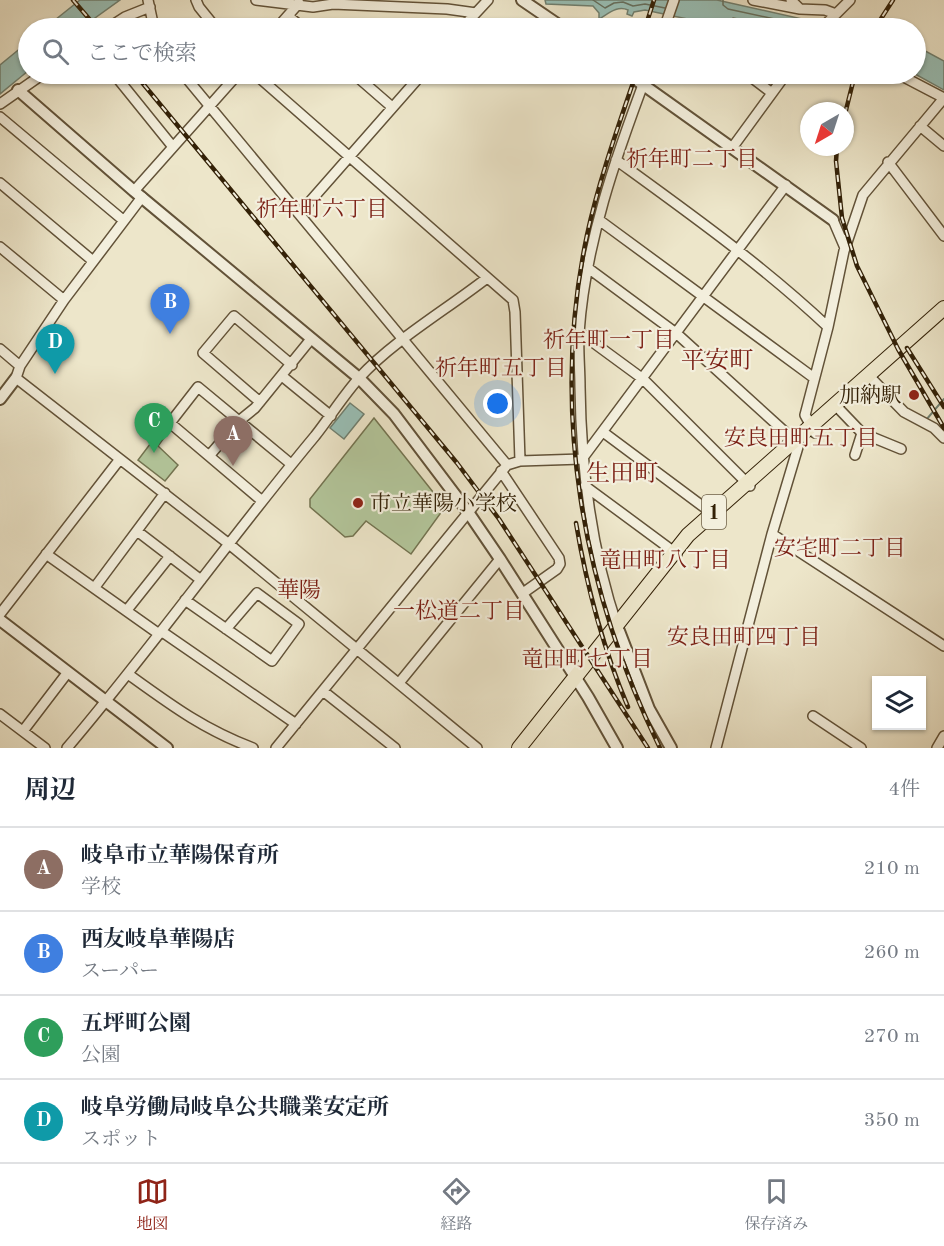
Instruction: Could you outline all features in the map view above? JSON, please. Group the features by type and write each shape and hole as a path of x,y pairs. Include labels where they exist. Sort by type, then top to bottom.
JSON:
{"main road":[{"name":"1","path":"528,748 617,627 676,553 944,311"},
{"name":"1","path":"813,430 840,410 870,378"},
{"name":"1","path":"519,748 577,680"}],"street":[{"path":"196,0 208,18"},
{"path":"256,0 299,3 313,8 333,4 447,9 476,13"},
{"path":"471,18 488,0"},
{"path":"522,0 548,18"},
{"path":"670,18 674,0"},
{"path":"753,0 800,9 825,10 834,16 850,0"},
{"path":"791,0 800,9"},
{"path":"123,18 150,2 152,18"},
{"path":"290,18 288,16 299,3"},
{"path":"0,104 27,84"},
{"path":"122,84 173,147"},
{"path":"191,84 403,338 504,468 560,558 557,568 523,593"},
{"path":"0,399 16,378 20,366 64,300 123,220 138,194 173,147 229,84"},
{"path":"266,84 513,300 520,460"},
{"path":"366,84 392,107"},
{"path":"299,214 413,84"},
{"path":"643,84 616,160 588,268 579,332 582,459 597,557 617,627 649,709 671,748"},
{"path":"651,84 732,148 834,220 845,248"},
{"path":"760,84 772,93"},
{"path":"732,148 779,84"},
{"path":"813,430 805,415 828,327 845,248 863,195 888,162 944,98 917,84"},
{"path":"18,90 138,194 359,378 394,414 468,512 523,593 617,748"},
{"path":"0,117 123,220"},
{"path":"920,126 944,146"},
{"path":"616,160 738,250 828,327"},
{"path":"888,162 944,236"},
{"path":"0,183 93,261"},
{"path":"582,459 786,185"},
{"path":"599,220 814,378"},
{"path":"0,247 64,300"},
{"path":"588,268 676,333 796,444 716,748"},
{"path":"67,748 107,701 261,500 331,416 359,378 403,338 487,278"},
{"path":"260,402 203,353 234,316 292,365"},
{"path":"579,332 643,378 749,485"},
{"path":"209,456 239,421 260,402 311,339"},
{"path":"0,349 20,366"},
{"path":"282,376 331,416"},
{"path":"16,378 229,544 477,748"},
{"path":"870,378 904,412 934,428 944,438"},
{"path":"261,500 170,423 198,387 291,464"},
{"path":"840,410 862,433 901,449"},
{"path":"603,432 714,517"},
{"path":"855,455 862,433"},
{"path":"0,614 120,459"},
{"path":"276,748 504,468 520,460 582,459"},
{"path":"585,486 676,553"},
{"path":"95,587 165,493"},
{"path":"137,531 201,580"},
{"path":"772,534 944,646"},
{"path":"46,554 296,724"},
{"path":"127,610 170,556"},
{"path":"399,683 500,559"},
{"path":"185,600 226,629 272,661 299,624 257,593 226,629"},
{"path":"0,620 167,748"},
{"path":"23,731 69,672"},
{"path":"128,674 202,726 253,748"},
{"path":"323,691 395,748"},
{"path":"0,714 45,748"},
{"path":"813,716 861,748"},
{"path":"937,748 944,736"}],"green space":[{"path":"374,418 445,507 411,554 366,521 353,536 345,537 310,507 310,499"},
{"path":"166,423 171,428 158,446 178,465 165,481 138,460"}],"water":[{"path":"80,0 120,0 95,18 58,18"},
{"path":"545,0 717,0 797,18 683,18 645,10 634,12 632,16 627,14 628,10 620,9 599,18 599,13 593,6 546,4"},
{"path":"18,50 18,79 0,94 0,65"},
{"path":"926,51 944,61 944,90 926,80"},
{"path":"350,403 364,414 344,439 330,428"}],"waterway":[{"path":"926,420 944,399"}],"railway":[{"path":"73,0 88,18"},
{"path":"648,18 654,0"},
{"path":"881,18 893,0"},
{"path":"143,84 457,463 499,519 648,748"},
{"path":"633,84 603,174 587,235 576,301 572,367 573,432 580,497 593,562 610,625 633,687 660,748"},
{"path":"848,102 852,84"},
{"path":"836,156 842,218 857,266 898,349 944,428"},
{"path":"907,348 944,407"},
{"path":"576,523 596,617 610,662 628,707"}],"place":[{"name":"西友岐阜華陽店","path":"170,334"},
{"name":"岐阜労働局岐阜公共職業安定所","path":"55,374"},
{"name":"加納駅","path":"914,395"},
{"name":"五坪町公園","path":"154,453"},
{"name":"岐阜市立華陽保育所","path":"233,466"},
{"name":"市立華陽小学校","path":"358,503"}],"district":[{"name":"祈年町二丁目","path":"692,158"},
{"name":"祈年町六丁目","path":"322,208"},
{"name":"祈年町一丁目","path":"609,339"},
{"name":"平安町","path":"717,360"},
{"name":"祈年町五丁目","path":"501,367"},
{"name":"安良田町五丁目","path":"801,437"},
{"name":"生田町","path":"622,473"},
{"name":"安宅町二丁目","path":"840,547"},
{"name":"竜田町八丁目","path":"665,559"},
{"name":"華陽","path":"299,589"},
{"name":"一松道二丁目","path":"459,610"},
{"name":"安良田町四丁目","path":"744,636"},
{"name":"竜田町七丁目","path":"587,658"}]}
